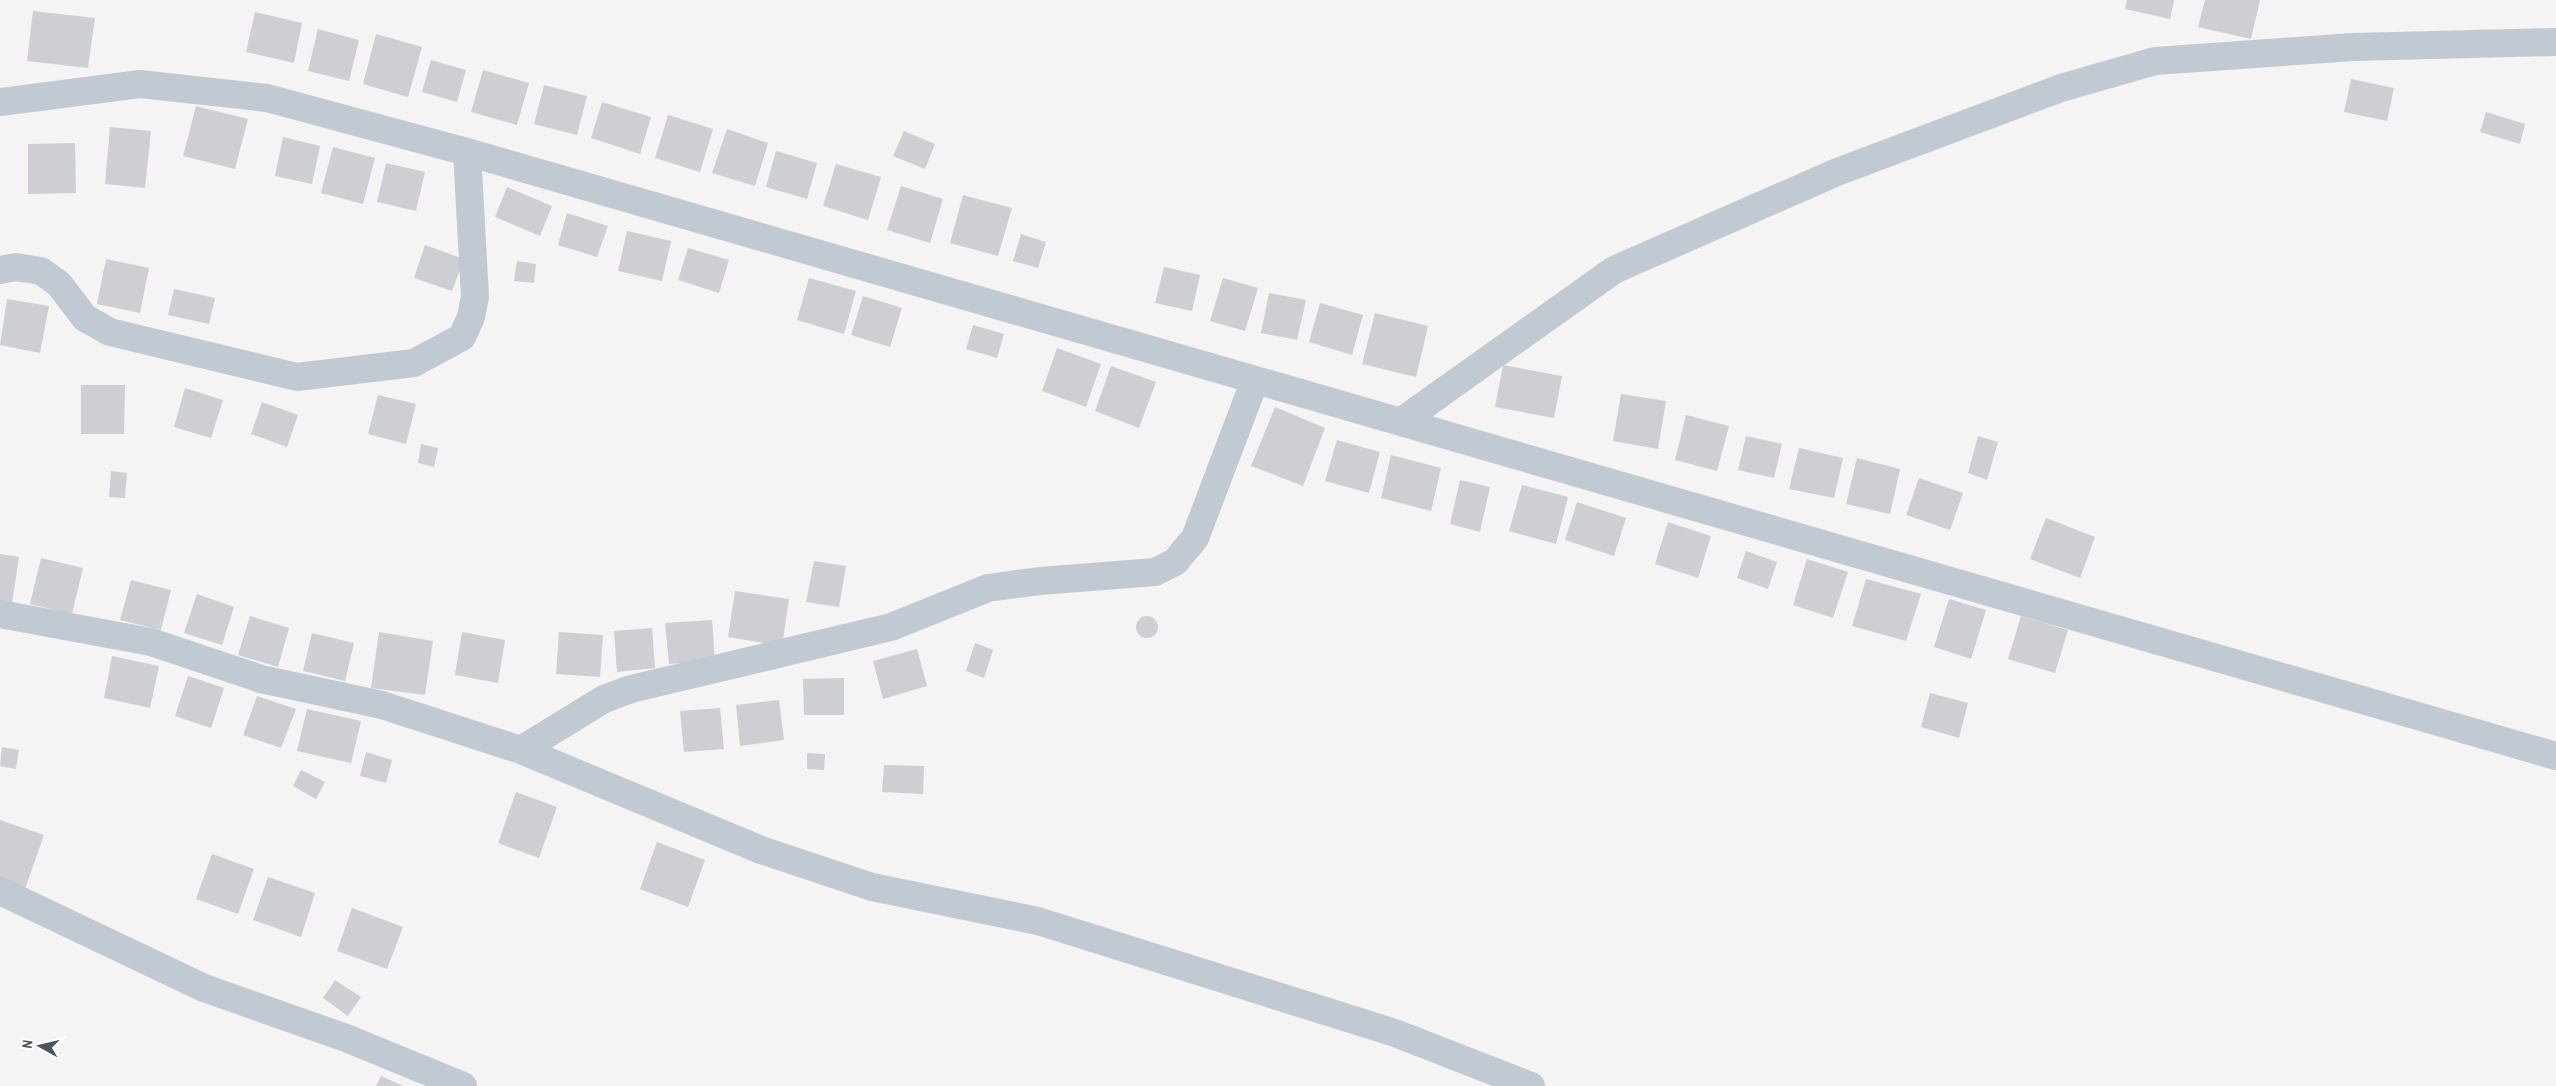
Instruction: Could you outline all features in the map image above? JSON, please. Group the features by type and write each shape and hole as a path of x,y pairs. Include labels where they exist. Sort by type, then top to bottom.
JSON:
{"street":[{"path":"1402,421 1614,270 1837,172 2061,88 2155,61 2353,47 2556,42"},
{"path":"1,103 140,84 267,98 467,152 2556,756"},
{"path":"0,270 16,267 41,271 58,284 85,318 110,332 297,377 414,363 462,337 471,317 475,296 467,152"},
{"path":"521,750 604,699 631,689 891,627 988,588 1040,581 1155,572 1175,562 1195,538 1255,380"},
{"path":"0,614 151,642 260,679 382,705 521,750 761,850 872,887 1038,922 1395,1033 1531,1086"},
{"path":"0,890 204,988 346,1038 463,1086"}],"building":[{"path":"2127,0 2174,0 2170,19 2125,9"},
{"path":"2205,0 2260,0 2251,39 2198,27"},
{"path":"33,11 95,18 88,68 27,61"},
{"path":"255,12 302,23 294,63 246,52"},
{"path":"318,29 359,40 349,81 308,71"},
{"path":"376,34 422,47 408,97 363,84"},
{"path":"431,60 466,70 457,102 422,92"},
{"path":"483,70 529,83 517,125 471,112"},
{"path":"2351,79 2394,88 2387,121 2344,112"},
{"path":"544,85 587,96 577,135 534,124"},
{"path":"602,102 651,117 640,154 591,138"},
{"path":"196,106 248,119 235,169 183,156"},
{"path":"2486,112 2525,124 2520,144 2480,132"},
{"path":"668,115 713,129 700,172 655,158"},
{"path":"110,127 151,131 145,188 105,184"},
{"path":"727,129 768,143 755,186 712,173"},
{"path":"904,131 935,144 925,169 893,156"},
{"path":"283,137 320,146 312,184 275,176"},
{"path":"75,143 76,193 28,194 28,144"},
{"path":"333,147 375,158 363,204 321,193"},
{"path":"776,151 817,163 807,199 766,187"},
{"path":"386,163 425,172 416,211 377,202"},
{"path":"836,164 881,177 868,220 823,206"},
{"path":"901,186 943,199 930,243 887,230"},
{"path":"507,187 552,206 540,236 495,217"},
{"path":"963,195 1012,208 998,256 950,243"},
{"path":"567,213 608,226 597,257 558,245"},
{"path":"627,231 671,241 662,281 618,271"},
{"path":"1021,234 1046,242 1038,268 1013,261"},
{"path":"425,245 464,259 452,291 414,278"},
{"path":"688,248 729,260 719,293 678,280"},
{"path":"106,259 149,268 140,313 97,304"},
{"path":"517,261 536,264 534,283 514,281"},
{"path":"1164,267 1200,275 1192,311 1155,303"},
{"path":"809,278 856,291 844,334 797,320"},
{"path":"1223,278 1258,288 1245,331 1210,321"},
{"path":"174,289 215,298 209,324 168,315"},
{"path":"1269,293 1306,300 1297,340 1261,333"},
{"path":"863,296 902,308 890,347 851,335"},
{"path":"7,299 49,306 40,353 0,345"},
{"path":"1320,303 1363,315 1352,355 1309,342"},
{"path":"1375,313 1428,326 1416,377 1362,364"},
{"path":"973,325 1004,334 997,358 966,349"},
{"path":"1057,348 1101,364 1086,407 1042,391"},
{"path":"1503,365 1562,376 1554,418 1495,407"},
{"path":"1111,366 1156,382 1139,428 1095,411"},
{"path":"81,385 125,385 124,434 81,434"},
{"path":"185,388 223,400 211,438 174,427"},
{"path":"1621,394 1666,401 1658,449 1613,441"},
{"path":"378,395 416,404 406,444 368,434"},
{"path":"262,402 298,415 287,447 251,434"},
{"path":"1275,407 1325,428 1303,486 1251,466"},
{"path":"1686,415 1729,426 1717,471 1675,460"},
{"path":"1746,436 1782,444 1774,478 1738,470"},
{"path":"1978,436 1998,442 1987,480 1968,473"},
{"path":"1337,440 1380,452 1369,493 1325,481"},
{"path":"421,444 438,448 434,467 418,463"},
{"path":"1799,448 1843,458 1834,498 1789,489"},
{"path":"1391,455 1441,468 1431,511 1381,498"},
{"path":"1857,458 1900,469 1890,514 1846,504"},
{"path":"111,471 127,473 125,498 109,497"},
{"path":"1919,478 1963,493 1950,530 1906,515"},
{"path":"1460,480 1490,487 1480,532 1450,524"},
{"path":"1522,485 1568,497 1556,544 1509,531"},
{"path":"1577,502 1626,518 1614,556 1565,540"},
{"path":"2046,518 2095,537 2080,578 2030,559"},
{"path":"1668,522 1711,536 1698,578 1655,564"},
{"path":"1746,551 1777,562 1768,589 1737,578"},
{"path":"0,554 19,557 12,603 0,601"},
{"path":"41,558 83,568 72,614 30,604"},
{"path":"1807,559 1848,572 1833,618 1793,605"},
{"path":"814,561 846,566 839,607 806,602"},
{"path":"1866,579 1921,594 1906,641 1852,626"},
{"path":"131,580 171,590 161,630 120,620"},
{"path":"735,591 789,599 782,646 728,637"},
{"path":"197,594 234,607 222,645 184,633"},
{"path":"1949,599 1986,610 1971,659 1934,647"},
{"path":"250,616 289,628 278,667 238,655"},
{"path":"1147,616 1155,619 1158,627 1155,635 1147,638 1139,635 1136,627 1139,619"},
{"path":"2021,616 2068,630 2055,673 2008,659"},
{"path":"712,620 715,661 669,664 665,623"},
{"path":"652,628 655,668 617,672 614,631"},
{"path":"379,632 433,641 425,695 371,688"},
{"path":"462,632 505,640 498,683 455,675"},
{"path":"559,632 603,635 600,677 556,674"},
{"path":"312,633 354,643 345,681 303,671"},
{"path":"975,643 993,650 984,678 966,671"},
{"path":"917,649 927,686 883,699 873,661"},
{"path":"112,656 159,666 150,708 104,698"},
{"path":"188,676 224,688 211,728 175,716"},
{"path":"844,678 844,715 804,715 803,679"},
{"path":"1930,693 1968,703 1959,738 1921,727"},
{"path":"257,696 296,709 281,748 243,735"},
{"path":"779,700 784,740 740,746 736,705"},
{"path":"720,708 724,749 684,752 680,711"},
{"path":"307,709 361,721 351,763 297,751"},
{"path":"2,747 19,750 16,769 0,766"},
{"path":"366,752 392,760 386,783 360,776"},
{"path":"807,753 825,754 824,770 807,769"},
{"path":"884,765 924,766 923,794 882,792"},
{"path":"301,770 325,782 316,799 293,786"},
{"path":"516,792 557,807 539,858 498,843"},
{"path":"0,820 44,835 25,889 0,880"},
{"path":"657,842 705,860 688,907 640,889"},
{"path":"212,854 254,869 238,914 196,899"},
{"path":"268,877 315,893 301,937 253,920"},
{"path":"352,908 403,927 387,969 337,951"},
{"path":"335,980 361,997 348,1016 323,998"},
{"path":"381,1076 403,1086 376,1086"}]}
